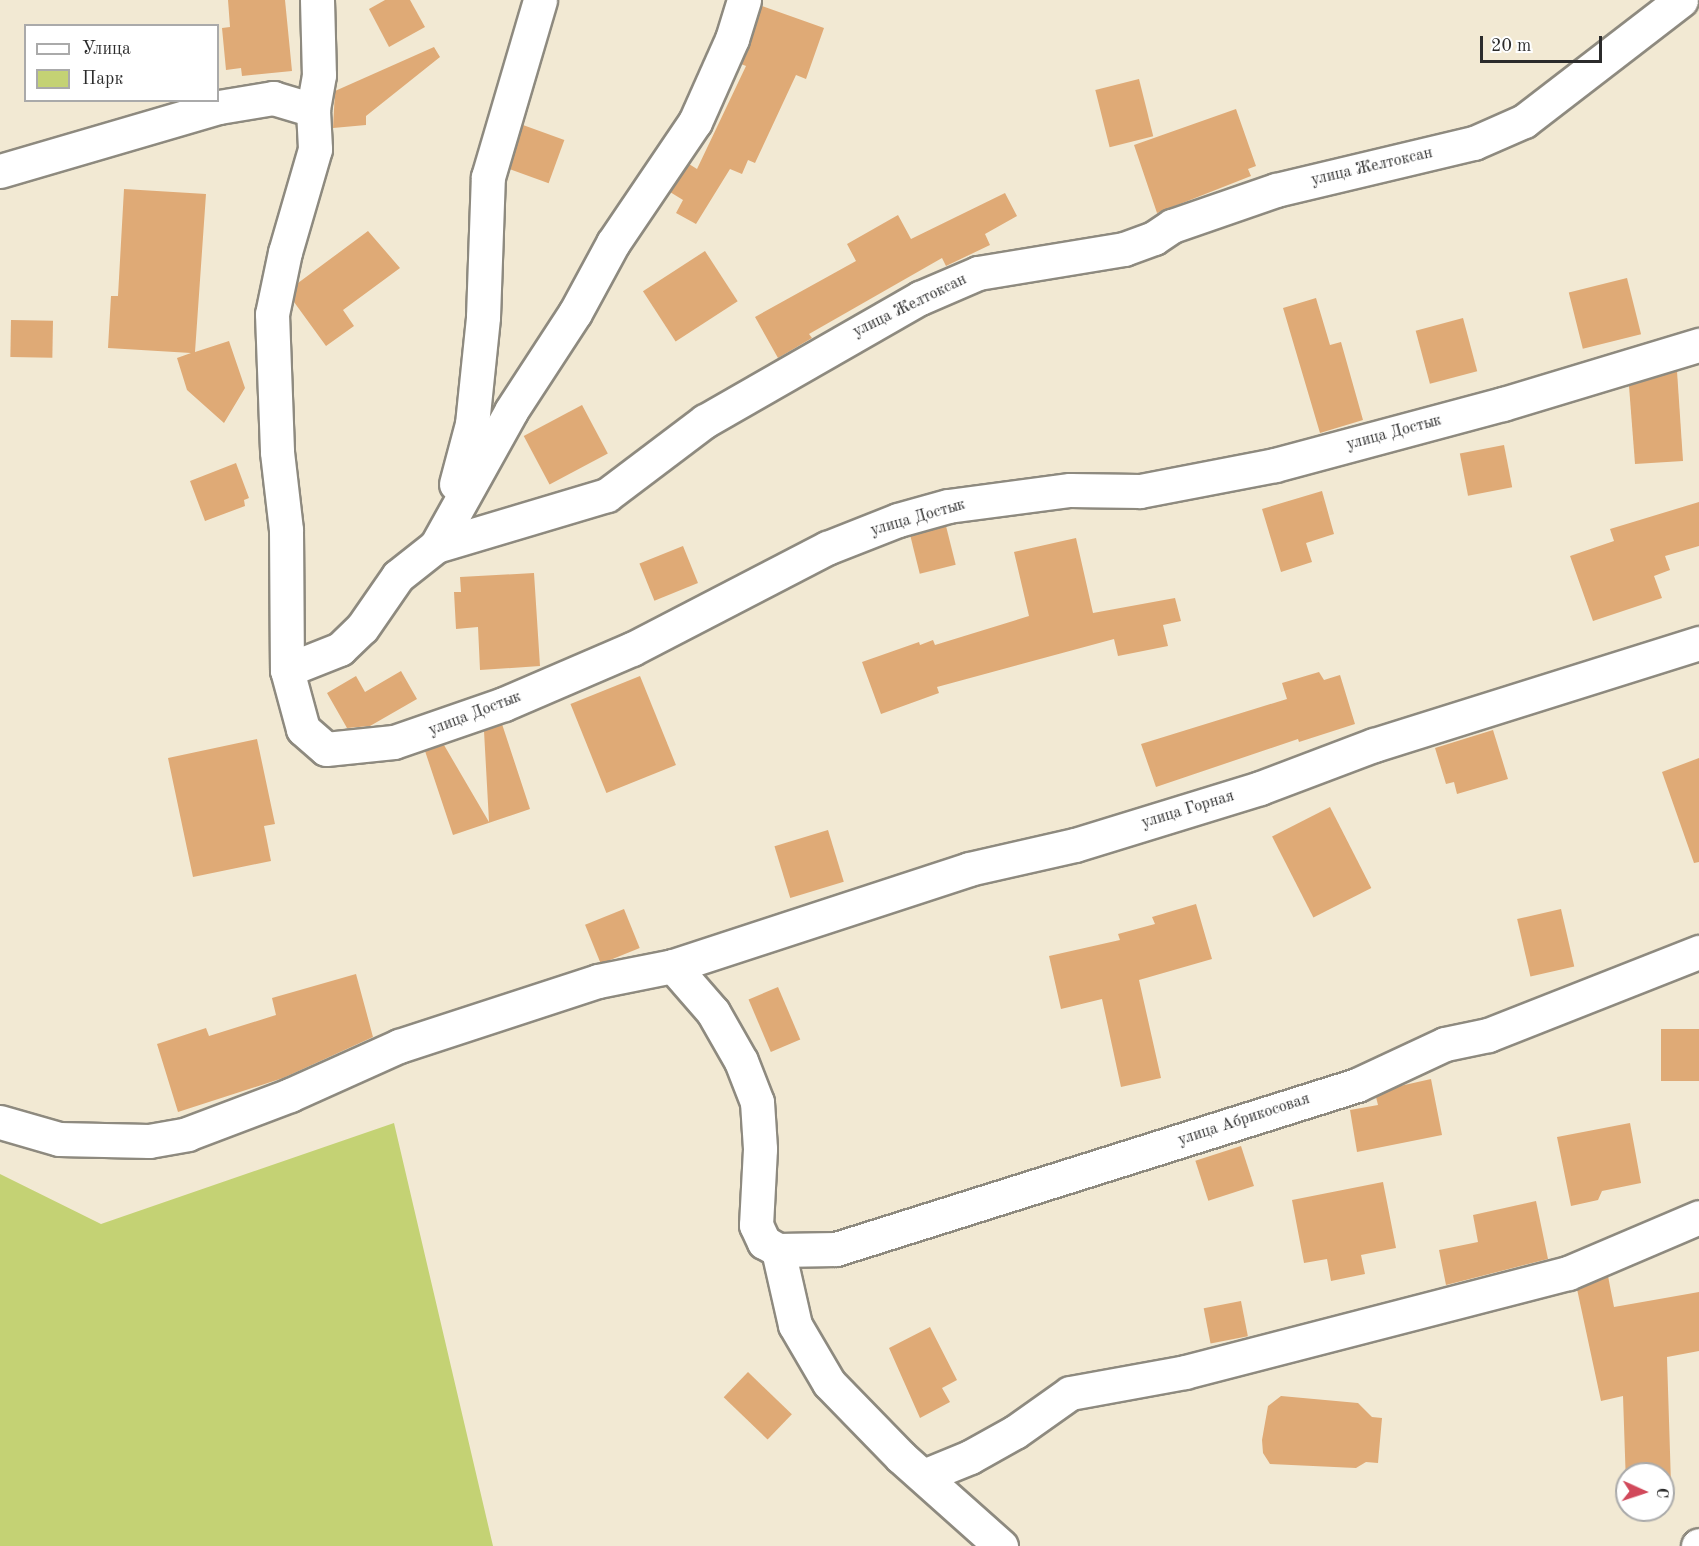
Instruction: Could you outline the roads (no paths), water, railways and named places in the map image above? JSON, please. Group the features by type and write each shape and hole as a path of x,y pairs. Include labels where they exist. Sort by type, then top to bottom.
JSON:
{"street":[{"name":"улица Достык","path":"316,0 319,75 313,110 315,149 272,314 277,452 286,530 287,670 303,729 326,749 394,742 504,704 632,649 827,548 898,520 959,504 1070,490 1140,491 1275,465 1503,404 1699,345"},
{"path":"436,546 472,424 483,317 488,177 540,0"},
{"path":"436,546 512,411 575,313 613,243 695,122 732,39 744,0"},
{"name":"улица Желтоксан","path":"287,670 340,649 362,628 398,576 436,546 607,495 705,421 864,328 978,273 1124,249 1154,238 1172,226 1276,190 1474,143 1514,126 1681,0"},
{"path":"0,171 219,107 273,98 313,110"},
{"name":"улица Горная","path":"0,1122 59,1139 149,1141 187,1134 290,1095 399,1046 598,981 673,966 969,869 1075,845 1260,788 1374,745 1699,643"},
{"name":"улица Абрикосовая","path":"778,1250 836,1249 1357,1085 1445,1044 1488,1035 1699,952"},
{"path":"673,966 713,1012 741,1061 757,1102 760,1149 756,1225 764,1242 778,1250 795,1325 829,1383 902,1457 926,1475 1001,1546"},
{"path":"926,1475 1016,1432 1070,1394 1185,1372 1568,1273 1699,1217"}]}
